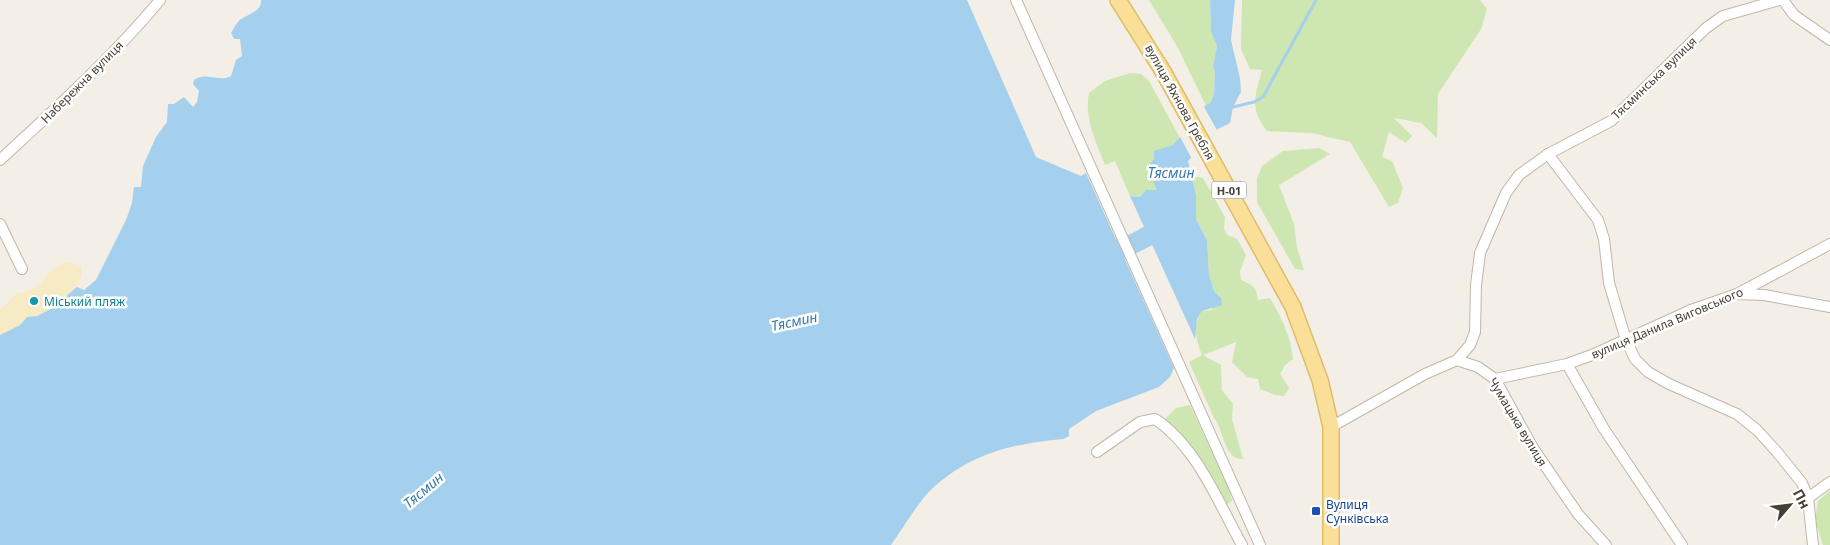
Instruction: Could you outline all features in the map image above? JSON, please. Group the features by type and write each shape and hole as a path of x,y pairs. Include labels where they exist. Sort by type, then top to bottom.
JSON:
{"main road":[{"name":"вулиця Яхнова Гребля","path":"1118,0 1164,73 1293,307 1320,380 1331,427 1331,545"}],"street":[{"name":"Набережна вулиця","path":"0,160 94,70 141,23 160,0"},
{"path":"1016,0 1259,542 1241,545 1201,471 1181,441 1155,419 1140,422 1097,452"},
{"path":"1781,0 1794,15 1830,40"},
{"name":"Тясминська вулиця","path":"1331,427 1425,374 1457,360 1470,345 1475,332 1476,285 1480,253 1489,228 1506,193 1519,175 1548,154 1611,121 1706,28 1724,16 1781,0"},
{"path":"1548,154 1598,220 1604,239 1609,283 1626,340 1636,359 1648,372 1669,384 1737,414 1757,430 1802,484 1808,498 1813,545"},
{"path":"0,224 22,269"},
{"name":"вулиця Данила Виговського","path":"1495,379 1567,364 1626,340 1691,310 1737,294 1830,244"},
{"path":"1737,294 1764,295 1830,307"},
{"path":"1470,345 1478,367"},
{"name":"Чумацька вулиця","path":"1457,360 1478,367 1495,379 1533,448 1578,514 1606,545"},
{"path":"1567,364 1604,429 1682,545"},
{"path":"1808,498 1830,482"}],"green space":[{"path":"1149,0 1210,0 1211,32 1217,46 1213,66 1215,72 1214,95 1206,106 1178,48"},
{"path":"1242,0 1480,0 1487,9 1481,29 1438,94 1437,138 1421,123 1394,118 1412,136 1406,143 1389,132 1382,157 1392,161 1403,188 1398,203 1389,207 1350,142 1311,133 1267,131 1258,116 1255,102 1262,70 1250,69 1241,49"},
{"path":"1130,73 1141,74 1149,81 1180,138 1173,146 1163,149 1157,190 1140,197 1130,196 1115,161 1105,165 1089,120 1088,111 1089,93 1105,81"},
{"path":"1319,148 1330,154 1279,185 1294,224 1297,248 1304,270 1295,269 1257,202 1257,179 1262,166 1283,151"},
{"path":"1191,176 1203,178 1225,217 1224,229 1227,235 1237,239 1246,255 1240,271 1241,280 1254,287 1258,300 1270,298 1285,327 1292,351 1293,359 1285,365 1280,374 1289,388 1284,396 1275,395 1260,389 1258,379 1247,377 1232,362 1236,342 1203,355 1221,365 1222,390 1233,404 1232,419 1243,459 1236,458 1228,450 1189,362 1202,355 1198,344 1196,328 1202,311 1211,310 1221,298 1214,291 1209,275 1207,240 1196,219 1196,195"},
{"path":"1190,405 1229,489 1232,501 1226,505 1184,437 1165,419 1176,408"},
{"path":"1830,491 1830,545 1823,545 1815,520 1818,501"}],"sand":[{"name":"Міський пляж","path":"68,262 81,266 82,275 77,287 51,309 37,316 27,317 20,325 0,335 0,310 17,293 34,288 54,269"}],"water":[{"path":"261,0 967,0 1036,157 1081,176 1086,173 1174,368 1170,377 1159,387 1096,411 1069,429 1069,436 1063,439 1011,447 964,465 929,492 917,506 891,545 0,545 0,335 20,325 27,317 37,316 51,309 77,287 84,290 96,280 126,220 132,203 134,187 141,187 143,166 156,137 167,122 168,104 174,104 184,97 193,107 197,102 199,91 193,84 194,80 203,77 227,78 231,76 236,60 242,56 240,39 234,39 231,33 240,20 257,10"},
{"name":"Тясмин","path":"1210,0 1235,0 1231,40 1240,78 1241,92 1233,107 1230,123 1218,129 1188,161 1196,195 1196,219 1207,240 1209,275 1214,291 1221,298 1222,305 1202,311 1197,319 1195,339 1130,196 1140,197 1146,190 1157,190 1147,168 1154,159 1154,151 1173,145 1203,113 1202,108 1210,103 1214,95 1215,72 1213,66 1217,46 1211,32"}],"pier":[{"path":"1203,105 1218,132 1192,159 1179,135 1201,113 1200,108"}],"waterway":[{"path":"1229,108 1254,102 1263,97 1316,0"},
{"name":"Тясмин","path":"1105,253 1139,241 1170,220"}],"place":[{"name":"Міський пляж","path":"34,301"},
{"name":"Вулиця Сунківська","path":"1316,511"}]}
